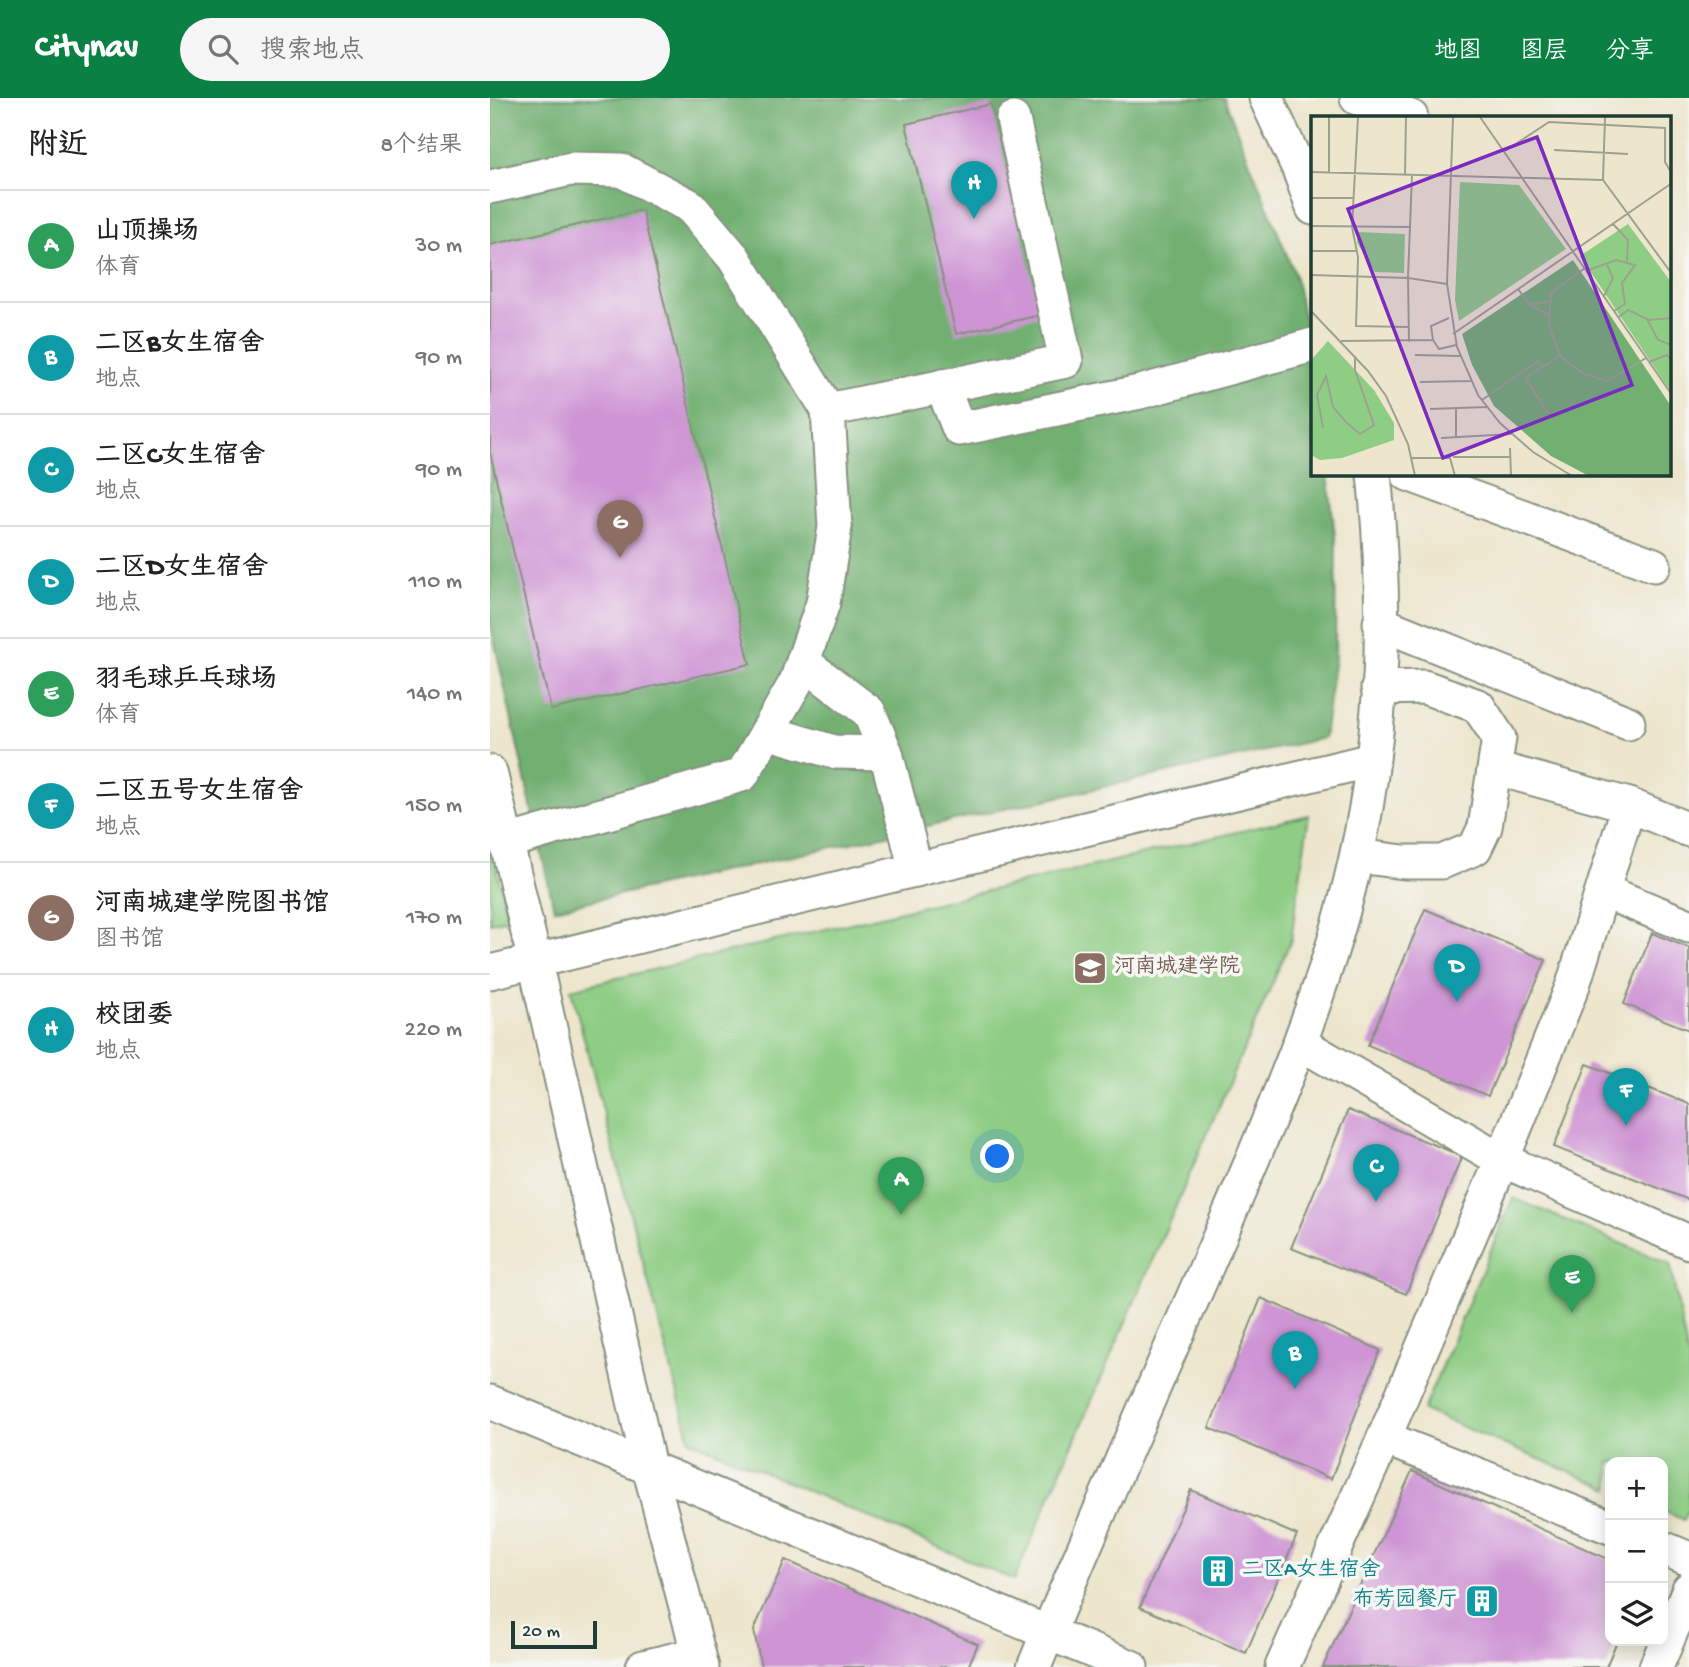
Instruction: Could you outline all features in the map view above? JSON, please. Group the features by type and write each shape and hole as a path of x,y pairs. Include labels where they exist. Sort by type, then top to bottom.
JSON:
{"street":[{"path":"1266,98 1300,169 1311,202"},
{"path":"1357,98 1408,116"},
{"path":"828,410 1066,360 1013,120"},
{"path":"490,187 571,169 621,170 690,206 734,258 828,410 835,527 823,603 796,682 743,775 500,830"},
{"path":"942,386 959,429 1140,393 1311,346"},
{"path":"1034,1667 1235,1202 1300,1043 1336,939 1357,856 1372,760 1378,688 1381,594 1374,476"},
{"path":"1413,476 1654,565"},
{"path":"1380,623 1628,723"},
{"path":"803,662 869,712 886,753 916,870"},
{"path":"1357,856 1404,862 1442,862 1475,848 1485,827 1499,738 1478,706 1424,687 1378,688"},
{"path":"767,732 834,752 886,753"},
{"path":"490,972 1372,760"},
{"path":"1495,768 1629,805 1689,830"},
{"path":"490,772 500,830 535,961 649,1467 700,1661 643,1667"},
{"path":"1282,1667 1384,1438 1573,985 1629,805"},
{"path":"1602,891 1689,926"},
{"path":"1300,1043 1502,1160 1689,1242"},
{"path":"490,1402 1131,1667"},
{"path":"1384,1438 1605,1525"},
{"path":"1668,1550 1689,1559"},
{"path":"1656,1667 1689,1589"}],"green space":[{"path":"490,98 1224,98 1295,275 1311,353 1311,476 1328,476 1336,546 1335,656 1324,738 554,909 490,622"},
{"path":"1309,815 1291,940 1014,1580 690,1440 571,989"},
{"path":"490,839 508,919 490,923"},
{"path":"1513,1198 1670,1264 1689,1362 1689,1507 1684,1520 1668,1513 1668,1457 1605,1457 1605,1487 1423,1410"}],"building":[{"path":"991,104 1041,315 956,334 906,124"},
{"path":"642,210 750,664 551,710 490,453 490,245"},
{"path":"1425,909 1546,960 1488,1096 1368,1045"},
{"path":"1652,933 1689,948 1689,1030 1624,1004"},
{"path":"1587,1064 1689,1104 1689,1200 1554,1147"},
{"path":"1348,1110 1462,1156 1406,1294 1291,1248"},
{"path":"1261,1298 1380,1350 1331,1479 1209,1428"},
{"name":"布芳园餐厅","path":"1412,1471 1605,1558 1605,1646 1615,1646 1606,1667 1323,1667"},
{"name":"二区A女生宿舍","path":"1191,1490 1297,1535 1246,1653 1140,1607"},
{"path":"785,1560 978,1644 968,1667 761,1667 754,1630"}],"place":[{"name":"校团委","path":"974,219"},
{"name":"河南城建学院图书馆","path":"620,558"},
{"name":"河南城建学院","path":"1090,968"},
{"name":"二区D女生宿舍","path":"1457,1002"},
{"name":"二区五号女生宿舍","path":"1626,1126"},
{"name":"二区C女生宿舍","path":"1376,1202"},
{"name":"山顶操场","path":"901,1215"},
{"name":"羽毛球乒乓球场","path":"1572,1313"},
{"name":"二区B女生宿舍","path":"1295,1389"},
{"name":"二区A女生宿舍","path":"1218,1571"},
{"name":"布芳园餐厅","path":"1482,1601"}]}
